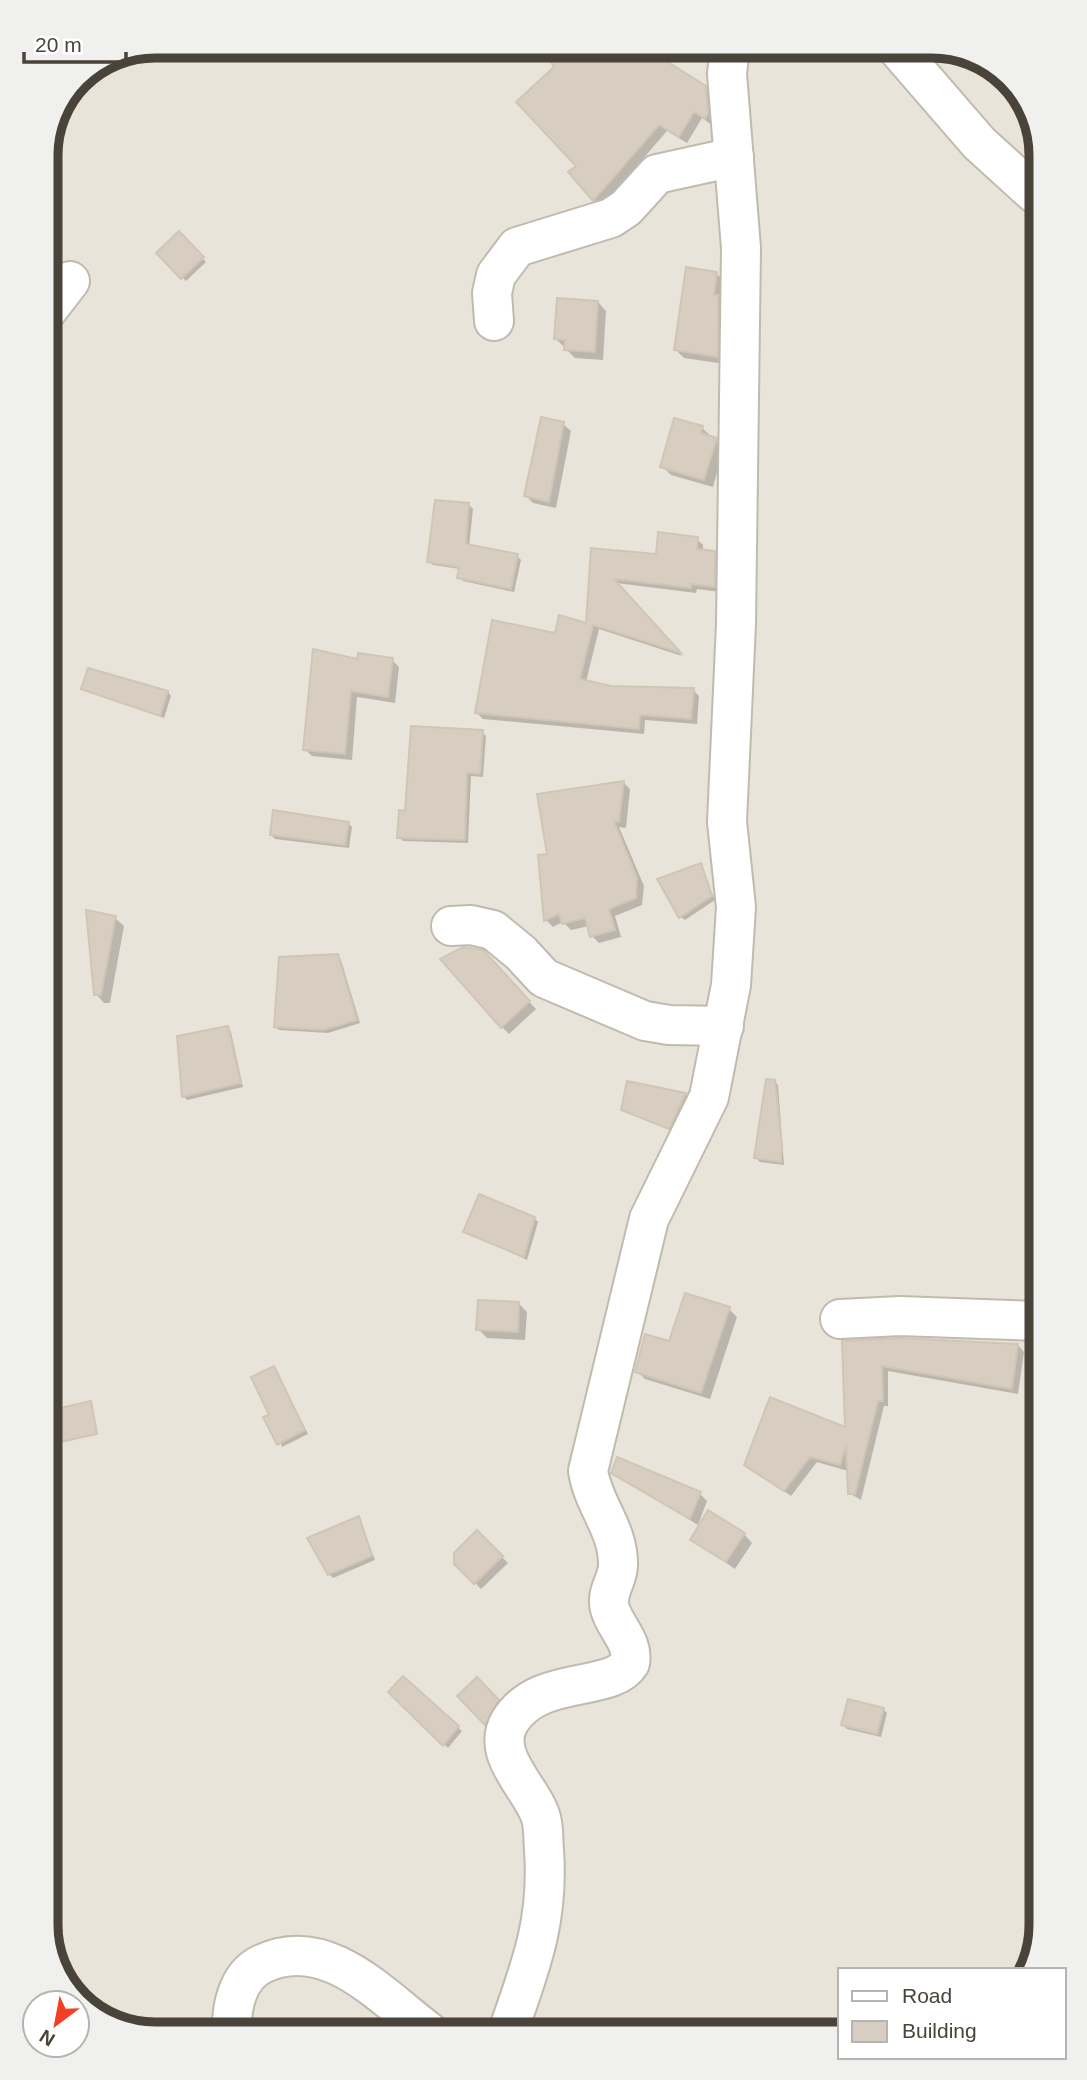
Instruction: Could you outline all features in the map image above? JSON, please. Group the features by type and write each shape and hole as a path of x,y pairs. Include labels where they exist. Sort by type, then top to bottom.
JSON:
{"street":[{"path":"511,2022 539,1942 546,1886 541,1817 515,1772 506,1748 506,1734 510,1722 533,1698 623,1673 630,1664 630,1647 610,1612 608,1598 619,1565 616,1540 591,1488 588,1471 649,1219 709,1097 731,985 736,907 727,822 736,624 741,248 727,74 729,58"},
{"path":"905,58 979,143 1029,188"},
{"path":"494,321 492,293 496,275 517,247 580,230 611,218 626,208 657,174 734,157"},
{"path":"58,296 70,281"},
{"path":"451,926 471,925 493,930 521,953 544,978 645,1021 669,1026 724,1026"},
{"path":"840,1319 900,1316 1029,1321"},
{"path":"233,2022 237,1992 254,1968 279,1956 298,1954 325,1958 346,1968 416,2022"}],"shaded area":[{"path":"155,58 938,58 963,63 986,74 1005,91 1022,118 1029,155 1029,1925 1024,1956 1019,1968 838,1968 838,2022 149,2022 124,2017 101,2006 91,1998 91,1989 83,1989 78,1984 65,1962 58,1925 58,149 65,118 74,101 86,86 118,65"}],"building":[{"path":"548,58 662,58 706,86 708,113 705,119 694,112 679,137 659,125 593,201 568,172 576,166 516,102 554,67"},
{"path":"179,231 204,257 181,279 156,253"},
{"path":"686,267 717,272 714,295 718,295 718,357 674,350"},
{"path":"557,298 598,301 595,352 564,350 565,340 554,339"},
{"path":"541,417 564,422 549,502 524,496"},
{"path":"674,418 703,426 701,433 717,438 704,480 660,467"},
{"path":"435,500 469,503 466,544 518,554 511,589 457,578 459,567 427,562"},
{"path":"658,532 698,537 697,549 715,551 715,587 691,584 691,588 614,579 681,653 593,625 580,679 611,686 694,688 691,719 640,715 639,729 475,713 492,620 555,633 559,615 586,623 591,548 656,554"},
{"path":"313,649 357,659 358,653 393,658 388,697 351,691 345,754 303,750"},
{"path":"88,668 168,691 160,716 81,689"},
{"path":"411,726 483,730 480,774 467,773 465,840 397,838 399,810 405,811"},
{"path":"624,781 619,822 614,821 637,878 636,898 609,909 615,930 590,937 585,918 562,924 559,914 544,921 538,855 547,854 537,794"},
{"path":"273,810 349,822 345,845 270,835"},
{"path":"701,863 712,896 679,918 657,879"},
{"path":"86,910 116,916 101,995 94,995"},
{"path":"463,947 483,950 530,1001 501,1028 440,959"},
{"path":"338,954 357,1020 323,1030 274,1027 279,957"},
{"path":"228,1026 241,1083 182,1097 177,1036"},
{"path":"766,1079 775,1080 781,1162 754,1158"},
{"path":"627,1081 686,1093 669,1129 621,1110"},
{"path":"479,1194 535,1217 524,1257 463,1232"},
{"path":"685,1293 730,1307 701,1393 635,1372 645,1334 669,1341"},
{"path":"478,1300 519,1302 518,1332 476,1330"},
{"path":"900,1338 1018,1344 1012,1389 882,1366 883,1401 878,1401 855,1494 848,1494 846,1446 840,1465 810,1457 784,1491 744,1465 770,1397 845,1427 842,1341"},
{"path":"274,1366 305,1430 277,1445 263,1417 269,1415 251,1377"},
{"path":"91,1401 97,1434 58,1442 58,1408"},
{"path":"617,1457 701,1492 690,1519 611,1473"},
{"path":"708,1510 745,1533 726,1562 690,1540"},
{"path":"359,1516 372,1556 328,1575 307,1538"},
{"path":"477,1530 503,1556 474,1584 454,1564 454,1553"},
{"path":"403,1676 459,1726 443,1746 388,1692"},
{"path":"477,1677 499,1700 485,1725 457,1696"},
{"path":"848,1699 884,1708 877,1734 841,1725"}]}
